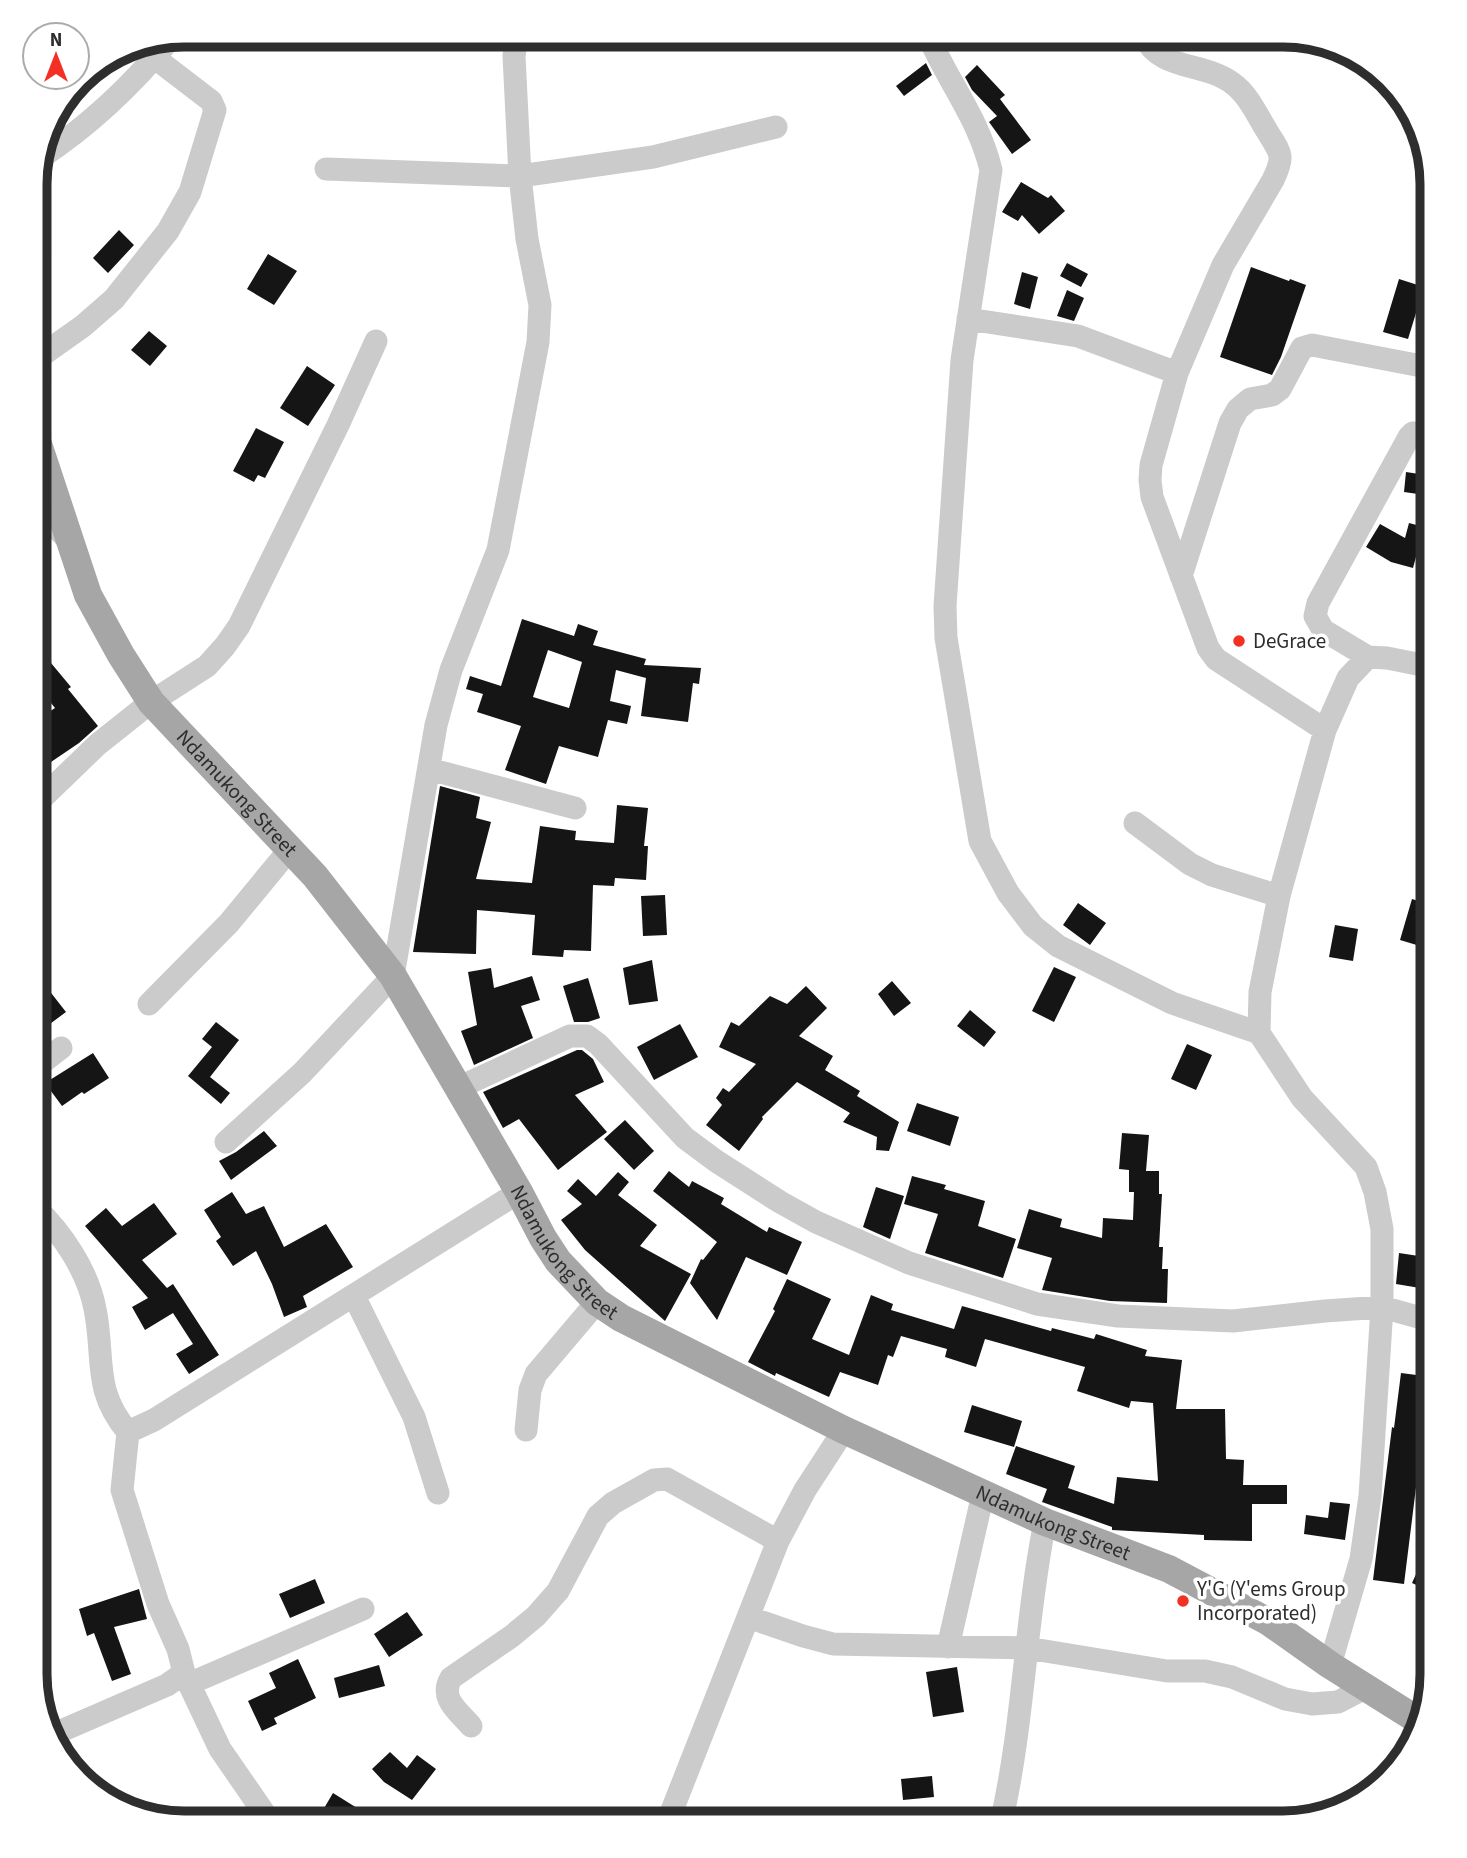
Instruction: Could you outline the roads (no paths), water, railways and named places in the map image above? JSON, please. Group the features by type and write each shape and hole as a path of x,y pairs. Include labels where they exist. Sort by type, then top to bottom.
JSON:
{"main road":[{"name":"Ndamukong Street","path":"48,475 88,595 151,702 315,876 393,976 519,1192 530,1218 558,1261 597,1302 621,1318 844,1430 1045,1522 1169,1569 1269,1622 1330,1665 1412,1717"}],"street":[{"path":"226,1142 302,1073 393,976 436,725 451,670 499,550 538,342 540,305 527,239 520,176 515,47"},
{"path":"933,48 979,131 991,170 962,360 945,606 946,638 981,841 1008,893 1034,926 1058,946 1172,1003 1259,1033"},
{"path":"1152,48 1166,59 1220,76 1233,83 1250,102 1281,154 1280,167 1223,265 1177,373 1152,465 1152,497 1208,648 1216,659 1325,730"},
{"path":"52,149 91,120 163,49"},
{"path":"48,351 83,326 114,299 168,232 190,192 215,110 211,101 155,58"},
{"path":"326,169 520,176 653,157 776,127"},
{"path":"968,319 1078,336 1177,373"},
{"path":"48,793 97,745 151,702 207,666 225,646 239,626 338,425 376,341"},
{"path":"1181,576 1230,423 1238,409 1250,399 1272,395 1280,389 1302,348 1312,345 1420,366"},
{"path":"1420,433 1413,433 1409,437 1318,603 1315,616 1323,630 1368,657 1420,665"},
{"path":"48,518 69,541"},
{"path":"1330,1665 1361,1559 1368,1509 1382,1307 1382,1229 1375,1192 1366,1167 1301,1098 1259,1033 1260,992 1279,896 1325,730 1348,678 1368,657"},
{"path":"429,769 575,808"},
{"path":"1135,823 1190,864 1212,875 1279,896"},
{"path":"149,1004 229,923 290,849"},
{"path":"458,1088 570,1036 587,1036 598,1044 685,1138 716,1161 817,1222 909,1263 1037,1304 1118,1316 1233,1321 1382,1307 1420,1318"},
{"path":"47,1058 61,1048"},
{"path":"128,1432 154,1420 519,1192"},
{"path":"47,1219 88,1280 96,1310 105,1395 117,1420 128,1432 122,1490 158,1604 178,1648 187,1678 220,1749 263,1811"},
{"path":"354,1296 414,1417 438,1493"},
{"path":"526,1430 530,1390 536,1374 597,1302"},
{"path":"672,1811 778,1541 799,1500 844,1430"},
{"path":"471,1726 447,1700 446,1686 451,1678 536,1616 558,1591 598,1516 613,1503 654,1480 667,1479 778,1541"},
{"path":"948,1647 983,1494"},
{"path":"1003,1811 1019,1731 1034,1577 1045,1522"},
{"path":"60,1731 167,1685 363,1609"},
{"path":"748,1618 833,1644 1027,1648 1167,1671 1205,1671 1232,1677 1285,1699 1312,1704 1338,1702 1365,1688"}],"place":[{"name":"DeGrace","path":"1239,641"},
{"name":"Y'G (Y'ems Group Incorporated)","path":"1183,1601"}]}
